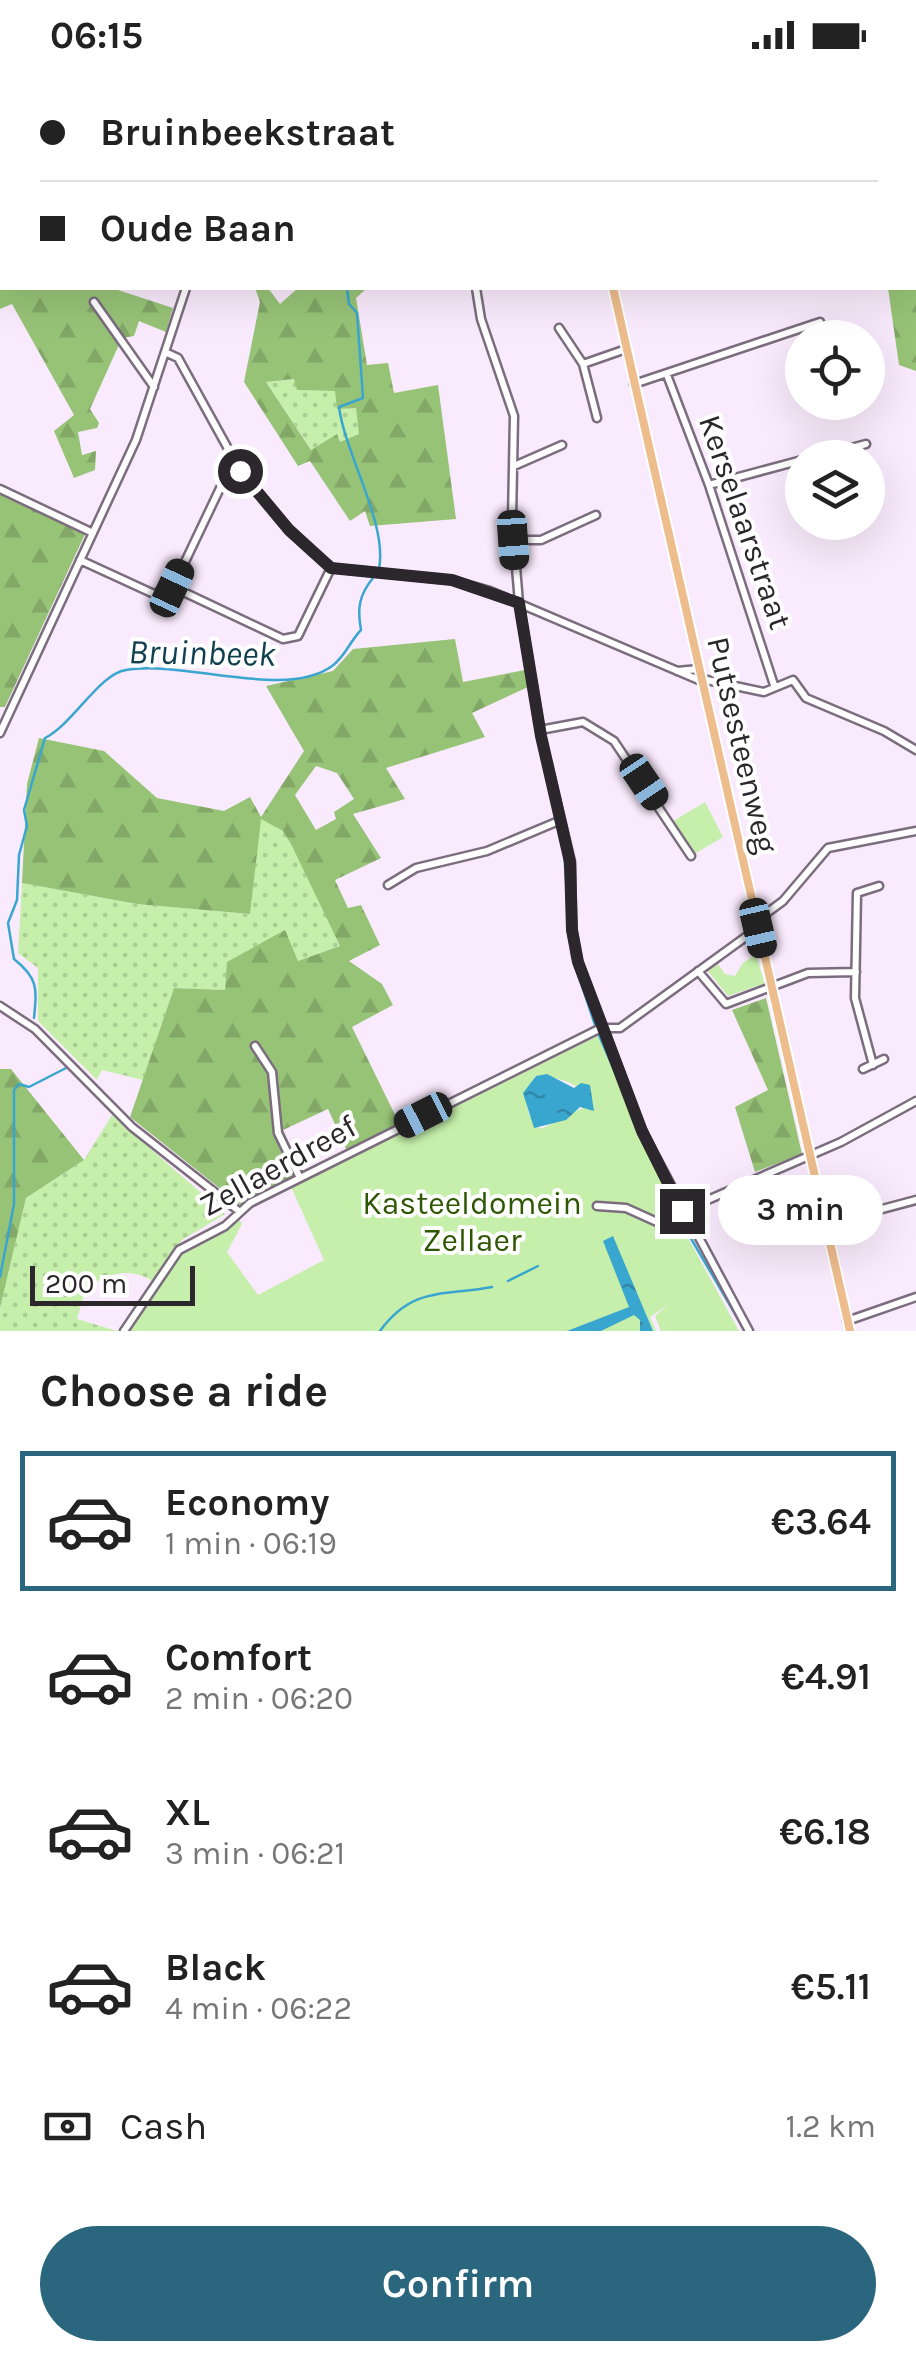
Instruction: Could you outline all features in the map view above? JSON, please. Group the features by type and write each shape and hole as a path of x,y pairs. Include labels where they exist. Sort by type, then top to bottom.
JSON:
{"main road":[{"name":"Putsesteenweg","path":"612,290 757,924 768,990 850,1331"}],"street":[{"path":"0,732 2,720 136,440 185,290"},
{"path":"476,290 481,318 514,416 513,540 519,603 540,730 570,862 574,947 642,1131 749,1331"},
{"path":"94,302 154,387"},
{"path":"559,328 583,364 597,418"},
{"path":"634,384 785,334"},
{"path":"583,364 626,349"},
{"path":"166,352 178,358 240,471 289,530 331,568 452,580 519,603 671,670 729,686 764,692 793,680 806,698 884,731 916,750"},
{"name":"Kerselaarstraat","path":"667,375 709,485 774,685"},
{"path":"514,466 562,445"},
{"path":"172,588 233,461"},
{"path":"709,485 785,465"},
{"path":"220,486 240,471"},
{"path":"0,489 93,533"},
{"path":"513,540 540,540 596,515"},
{"path":"80,560 154,594 172,588 283,639 298,636 331,568"},
{"path":"704,693 729,686"},
{"path":"540,730 583,722 614,741 691,856"},
{"path":"388,884 416,868 487,851 562,820"},
{"name":"Zellaerdreef","path":"124,1331 179,1250 300,1178 601,1028 620,1028 757,924 828,848 916,831"},
{"path":"873,1065 860,1028 857,892 879,886"},
{"path":"698,971 726,1004 808,973 856,972"},
{"path":"0,1006 35,1029 132,1128 240,1212"},
{"path":"256,1046 274,1080 278,1134 300,1178"},
{"path":"863,1069 884,1059"},
{"path":"597,1206 626,1208 657,1222 810,1156 916,1101"},
{"path":"826,1224 916,1200"},
{"path":"847,1321 916,1297"}],"green space":[{"path":"0,290 118,290 173,308 166,332 139,321 134,336 122,338 90,409 99,423 97,428 78,432 82,455 96,451 95,470 74,478 54,431 74,415 12,304 0,309"},
{"path":"256,290 270,290 280,304 296,290 365,290 356,298 367,365 388,363 394,393 438,385 456,519 370,526 365,511 350,521 310,461 298,466 244,382 260,302","holes":["294,379 297,390 335,391 337,409 356,408 359,434 340,442 337,434 311,450 266,382"]},
{"path":"888,290 916,290 916,371 899,365"},
{"path":"295,379 298,390 335,391 356,408 360,434 340,442 337,434 312,451 266,382"},
{"path":"0,491 86,532 5,707 0,707"},
{"path":"455,639 463,682 525,670 528,687 472,713 485,737 386,768 405,799 353,814 381,858 335,880 348,908 361,905 380,945 349,961 382,984 393,1005 352,1027 399,1123 347,1151 328,1109 283,1130 303,1173 242,1206 130,1117 174,988 225,990 227,962 285,930 298,961 340,946 291,844 283,831 261,819 250,914 137,904 22,883 27,784 39,738 104,751 157,798 224,811 250,797 261,817 304,751 266,686 333,671 353,649","holes":["316,766 337,773 354,799 334,812 336,819 316,830 295,795"]},
{"path":"705,802 723,837 691,856 670,823"},
{"path":"260,818 283,831 291,843 340,946 298,961 284,931 228,962 225,990 174,988 143,1080 102,1070 97,1080 38,1021 38,968 18,953 22,883 137,904 250,914"},
{"path":"756,954 766,989 757,986 728,996 707,970 717,963 725,974 735,976 743,963"},
{"path":"766,998 802,1154 755,1172 735,1107 768,1090 732,1010"},
{"name":"Kasteeldomein Zellaer","path":"598,1036 678,1220 739,1331 661,1331 655,1316 669,1304 650,1317 656,1331 128,1331 182,1252 237,1216 242,1224 227,1252 258,1295 324,1260 291,1187","holes":["535,1076 577,1087 593,1106 541,1129 530,1117 527,1104"]},
{"path":"0,1069 11,1069 84,1160 26,1198 0,1308"},
{"path":"112,1115 225,1214 182,1240 153,1281 135,1274 119,1274 86,1288 77,1319 117,1331 0,1331 0,1308 26,1198 84,1160"}],"water":[{"path":"547,1074 574,1088 581,1083 590,1085 594,1111 580,1107 566,1120 534,1128 523,1093 536,1076"},
{"path":"613,1236 653,1331 640,1331 640,1320 634,1315 601,1331 567,1331 629,1307 603,1241"}],"waterway":[{"name":"Bruinbeek","path":"347,290 349,304 357,313 363,398 339,407 372,510 380,551 379,569"},
{"name":"Bruinbeek","path":"34,1018 34,984 14,959 8,923 17,900 19,855 27,826 24,810 45,738 106,680 126,670 150,668 262,680 312,676 332,666 361,630 360,602 373,578"},
{"path":"563,841 572,956 595,1025"},
{"name":"Bruinbeek","path":"0,1277 14,1204 14,1090 19,1084 29,1087 68,1067 33,1031"},
{"path":"598,1033 675,1210"},
{"path":"679,1218 745,1331"},
{"path":"508,1281 538,1266"},
{"path":"380,1331 405,1306 417,1300 492,1287"}],"route":[{"path":"240,471 289,530 331,568 452,580 519,603 541,736 570,862 572,930 578,962 590,1003 642,1131 682,1211"}]}
